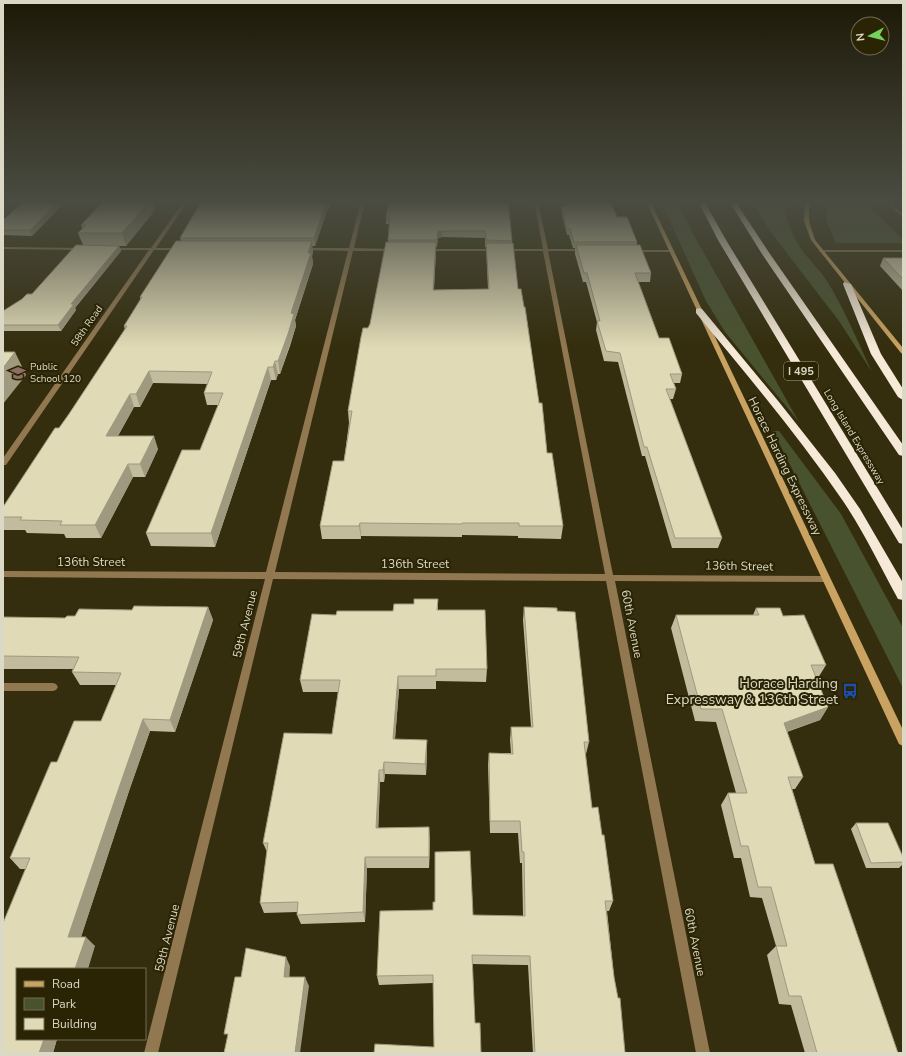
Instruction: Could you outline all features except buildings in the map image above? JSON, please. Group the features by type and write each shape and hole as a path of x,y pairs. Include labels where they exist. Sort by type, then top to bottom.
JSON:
{"highway":[{"name":"Long Island Expressway","path":"728,250 903,540"},
{"path":"764,250 903,453"},
{"path":"847,284 876,354 903,397"},
{"path":"699,311 747,368 823,466 848,502 903,595"}],"main road":[{"name":"Horace Harding Expressway","path":"671,251 903,742"},
{"path":"821,251 903,352"}],"street":[{"name":"58th Road","path":"3,463 151,250"},
{"name":"59th Avenue","path":"151,1053 351,250"},
{"name":"60th Avenue","path":"546,250 703,1053"},
{"path":"625,251 671,251"},
{"path":"821,251 903,251"},
{"name":"136th Street","path":"3,574 826,579"},
{"path":"3,687 53,686"}],"green space":[{"path":"683,250 702,250 799,422 725,332 706,301"},
{"path":"785,250 802,250 827,281 840,303 872,372 839,321"},
{"path":"773,431 779,431 841,514 903,628 903,688"}],"place":[{"name":"Public School 120","path":"18,373"},
{"name":"Horace Harding Expressway & 136th Street","path":"850,691"}]}
